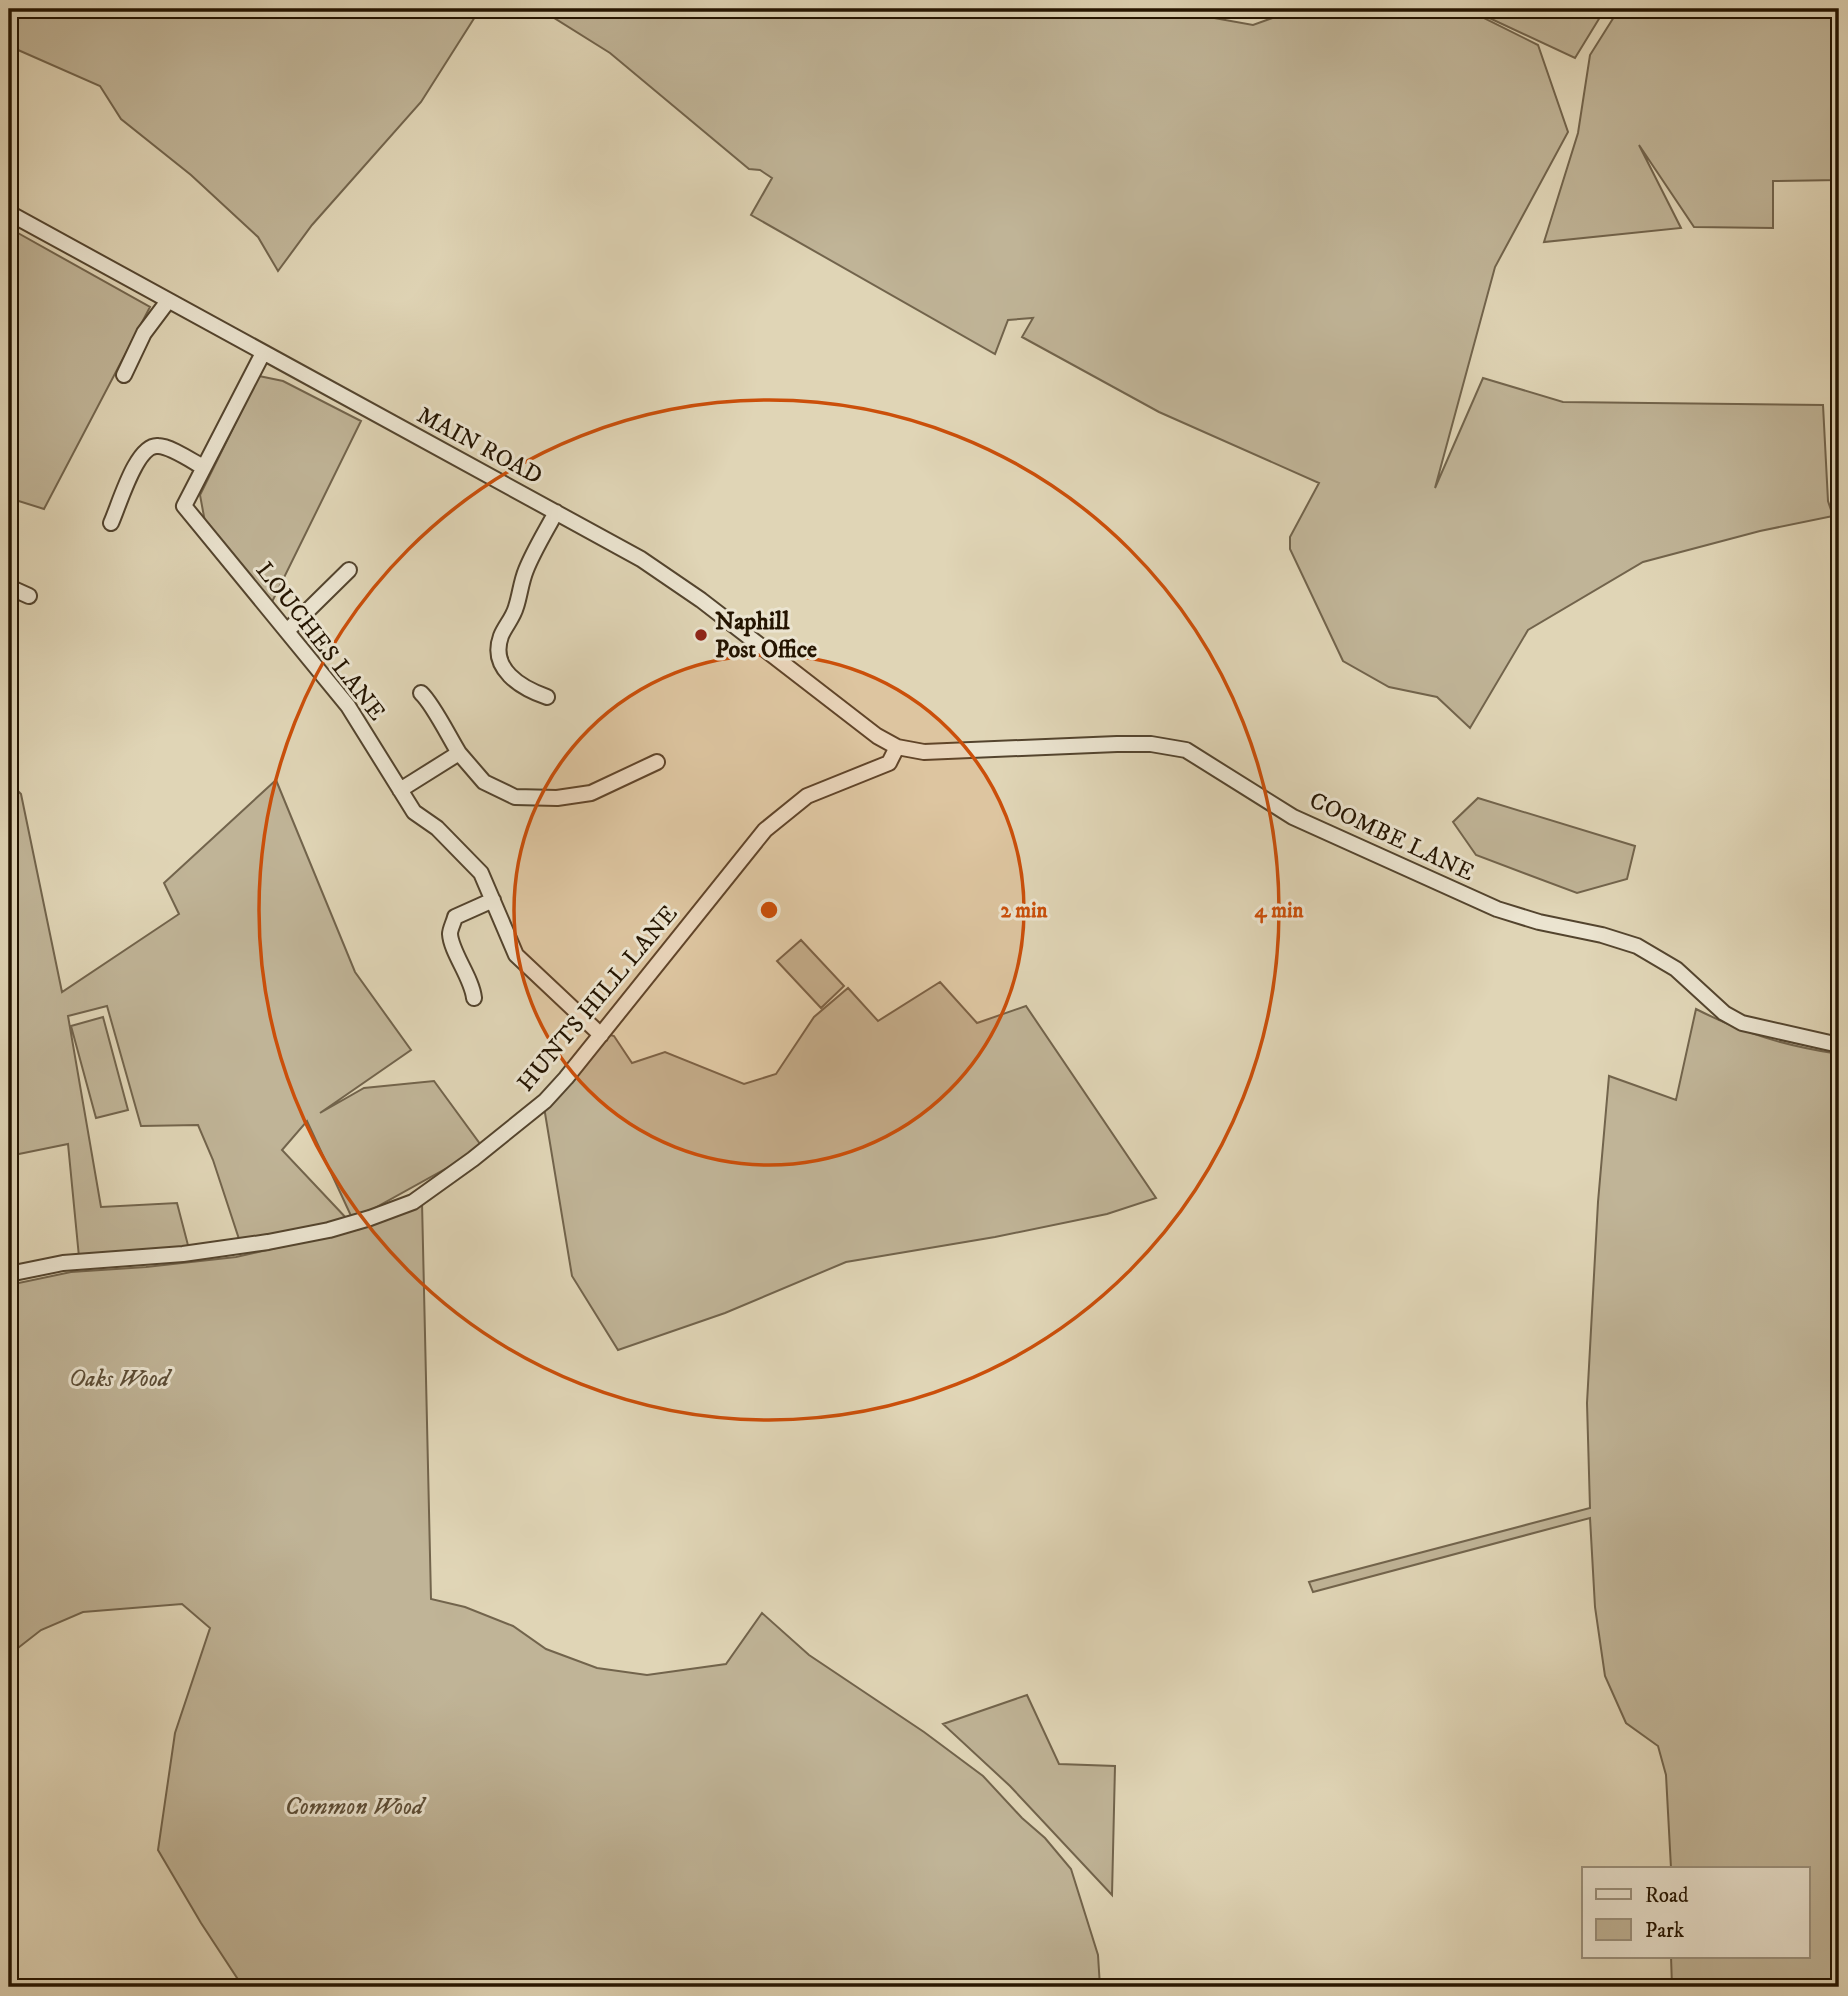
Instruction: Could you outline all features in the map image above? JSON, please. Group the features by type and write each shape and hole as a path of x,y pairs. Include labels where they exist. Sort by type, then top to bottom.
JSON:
{"street":[{"name":"MAIN ROAD","path":"9,213 641,559 701,600 877,736 903,748"},
{"path":"124,374 144,333 168,301"},
{"name":"LOUCHES LANE","path":"263,353 184,506 348,706 414,812 437,828 481,873 516,955 601,1034"},
{"path":"111,523 143,452 150,447 160,445 204,467"},
{"path":"547,698 534,686 510,676 501,666 497,651 514,612 525,572 556,512"},
{"path":"287,631 349,570"},
{"path":"9,587 29,596"},
{"path":"421,693 428,700 459,753 484,782 515,797 557,798 591,793 657,762"},
{"name":"COOMBE LANE","path":"903,748 924,752 1152,744 1186,750 1293,817 1497,909 1637,946 1676,969 1724,1013 1742,1023 1839,1045"},
{"name":"HUNTS HILL LANE","path":"9,1273 63,1264 183,1254 268,1242 329,1230 413,1202 473,1159 545,1101 765,830 807,796 889,763 903,748"},
{"path":"400,790 459,753"},
{"path":"474,998 473,988 450,934 455,917 494,901"}],"green space":[{"path":"9,9 480,9 421,102 312,225 278,271 258,237 191,175 121,119 100,86 9,46"},
{"path":"525,9 1164,9 1253,25 1297,9 1466,9 1538,45 1568,132 1495,267 1435,488 1483,378 1563,402 1823,405 1828,501 1833,516 1760,531 1643,562 1528,630 1470,728 1437,697 1389,687 1343,661 1290,549 1290,537 1319,483 1159,412 1022,337 1033,318 1008,320 995,354 751,215 772,178 760,170 749,169 610,53 554,18"},
{"path":"1470,9 1605,9 1575,58"},
{"path":"1619,9 1839,9 1839,180 1773,181 1773,228 1694,227 1639,145 1681,228 1544,242 1578,133 1590,55"},
{"path":"9,228 150,307 44,509 9,498"},
{"path":"259,376 283,381 361,421 271,604 205,522 200,495"},
{"path":"276,780 355,972 411,1050 320,1113 364,1088 434,1081 483,1148 353,1220 307,1121 282,1150 348,1220 240,1242 213,1160 198,1125 141,1126 107,1006 68,1016 101,1207 177,1203 189,1249 79,1257 68,1144 9,1156 9,782 21,794 62,992 179,914 164,883"},
{"path":"1478,798 1635,846 1627,879 1577,893 1476,855 1453,822"},
{"path":"801,940 844,986 821,1008 777,961"},
{"path":"940,982 977,1023 1026,1006 1156,1198 1107,1214 995,1237 846,1262 725,1313 618,1350 572,1276 544,1107 607,1034 614,1036 632,1063 665,1052 744,1084 776,1074 814,1017 848,988 878,1021"},
{"path":"1696,1009 1766,1038 1839,1054 1839,1987 1672,1987 1671,1958 1810,1958 1810,1867 1671,1867 1666,1775 1658,1746 1626,1723 1605,1676 1595,1607 1590,1518 1313,1592 1309,1582 1590,1508 1587,1403 1598,1202 1609,1076 1676,1100"},
{"path":"103,1017 128,1110 96,1118 71,1026"},
{"name":"Common Wood","path":"422,1202 431,1599 465,1607 513,1626 546,1649 597,1668 647,1675 726,1664 762,1613 809,1655 924,1732 983,1776 1022,1818 1045,1838 1071,1869 1098,1955 1100,1987 243,1987 158,1850 175,1733 210,1628 182,1604 83,1612 41,1630 9,1655 9,1285 71,1272 236,1257 360,1229"},
{"path":"1027,1695 1059,1764 1115,1766 1112,1895 1010,1786 943,1724"}],"place":[{"name":"Naphill Post Office","path":"701,635"}],"park label":[{"name":"Oaks Wood","path":"119,1378"}]}
